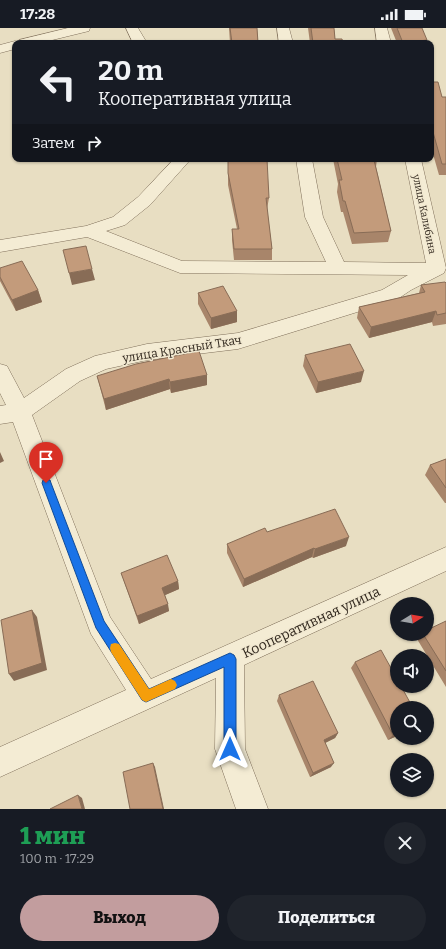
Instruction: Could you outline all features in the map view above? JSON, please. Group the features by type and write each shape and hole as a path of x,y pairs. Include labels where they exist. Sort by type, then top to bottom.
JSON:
{"street":[{"path":"36,40 84,28"},
{"path":"132,28 138,40"},
{"path":"283,28 285,40"},
{"path":"381,28 383,40"},
{"path":"0,49 12,46"},
{"path":"0,246 88,231 119,222 144,201 180,162"},
{"path":"305,162 314,217 338,268"},
{"name":"улица Калибина","path":"414,162 441,268"},
{"path":"88,231 180,267 441,268"},
{"name":"улица Красный Ткач","path":"10,413 73,375 102,362 147,352 238,341 389,295 404,285 441,268"},
{"path":"0,372 10,413 100,624 146,696"},
{"name":"Кооперативная улица","path":"0,762 446,560"},
{"path":"230,659 230,749 252,809"}],"building":[{"path":"230,28 257,28 258,40 232,40"},
{"path":"311,28 334,28 335,39 342,40 313,40"},
{"path":"397,28 422,28 427,40 402,40"},
{"path":"434,82 438,82 442,97 446,97 446,164 442,164 434,136"},
{"path":"228,162 267,162 269,198 266,198 272,249 234,249 232,229 239,229 228,173"},
{"path":"338,162 374,162 391,231 354,233 345,201 343,201 339,180 342,180"},
{"path":"86,246 92,269 69,273 63,250"},
{"path":"22,261 38,290 12,300 0,277 0,268"},
{"path":"445,282 446,313 437,315 436,311 371,327 359,307 425,292 421,285"},
{"path":"223,286 237,311 211,318 198,293"},
{"path":"350,344 364,371 318,382 305,355"},
{"path":"199,351 207,375 170,382 169,379 104,399 97,376 136,364"},
{"path":"446,459 446,488 430,465"},
{"path":"335,509 349,537 315,549 314,548 244,579 227,544 265,528 267,532"},
{"path":"167,555 178,581 162,588 168,604 137,616 121,573"},
{"path":"32,610 42,663 9,674 1,620"},
{"path":"446,621 446,671 434,652 434,649 432,649 427,641 434,641 434,627"},
{"path":"381,650 390,666 390,693 405,693 409,701 390,701 390,729 355,662"},
{"path":"313,681 338,733 324,740 334,763 313,773 279,695"},
{"path":"153,763 163,809 130,809 123,772"},
{"path":"78,795 82,809 50,809"}],"slow traffic":[{"path":"115,648 146,696 171,685"}],"route":[{"path":"46,483 100,624 146,696 230,659 230,749"}]}
